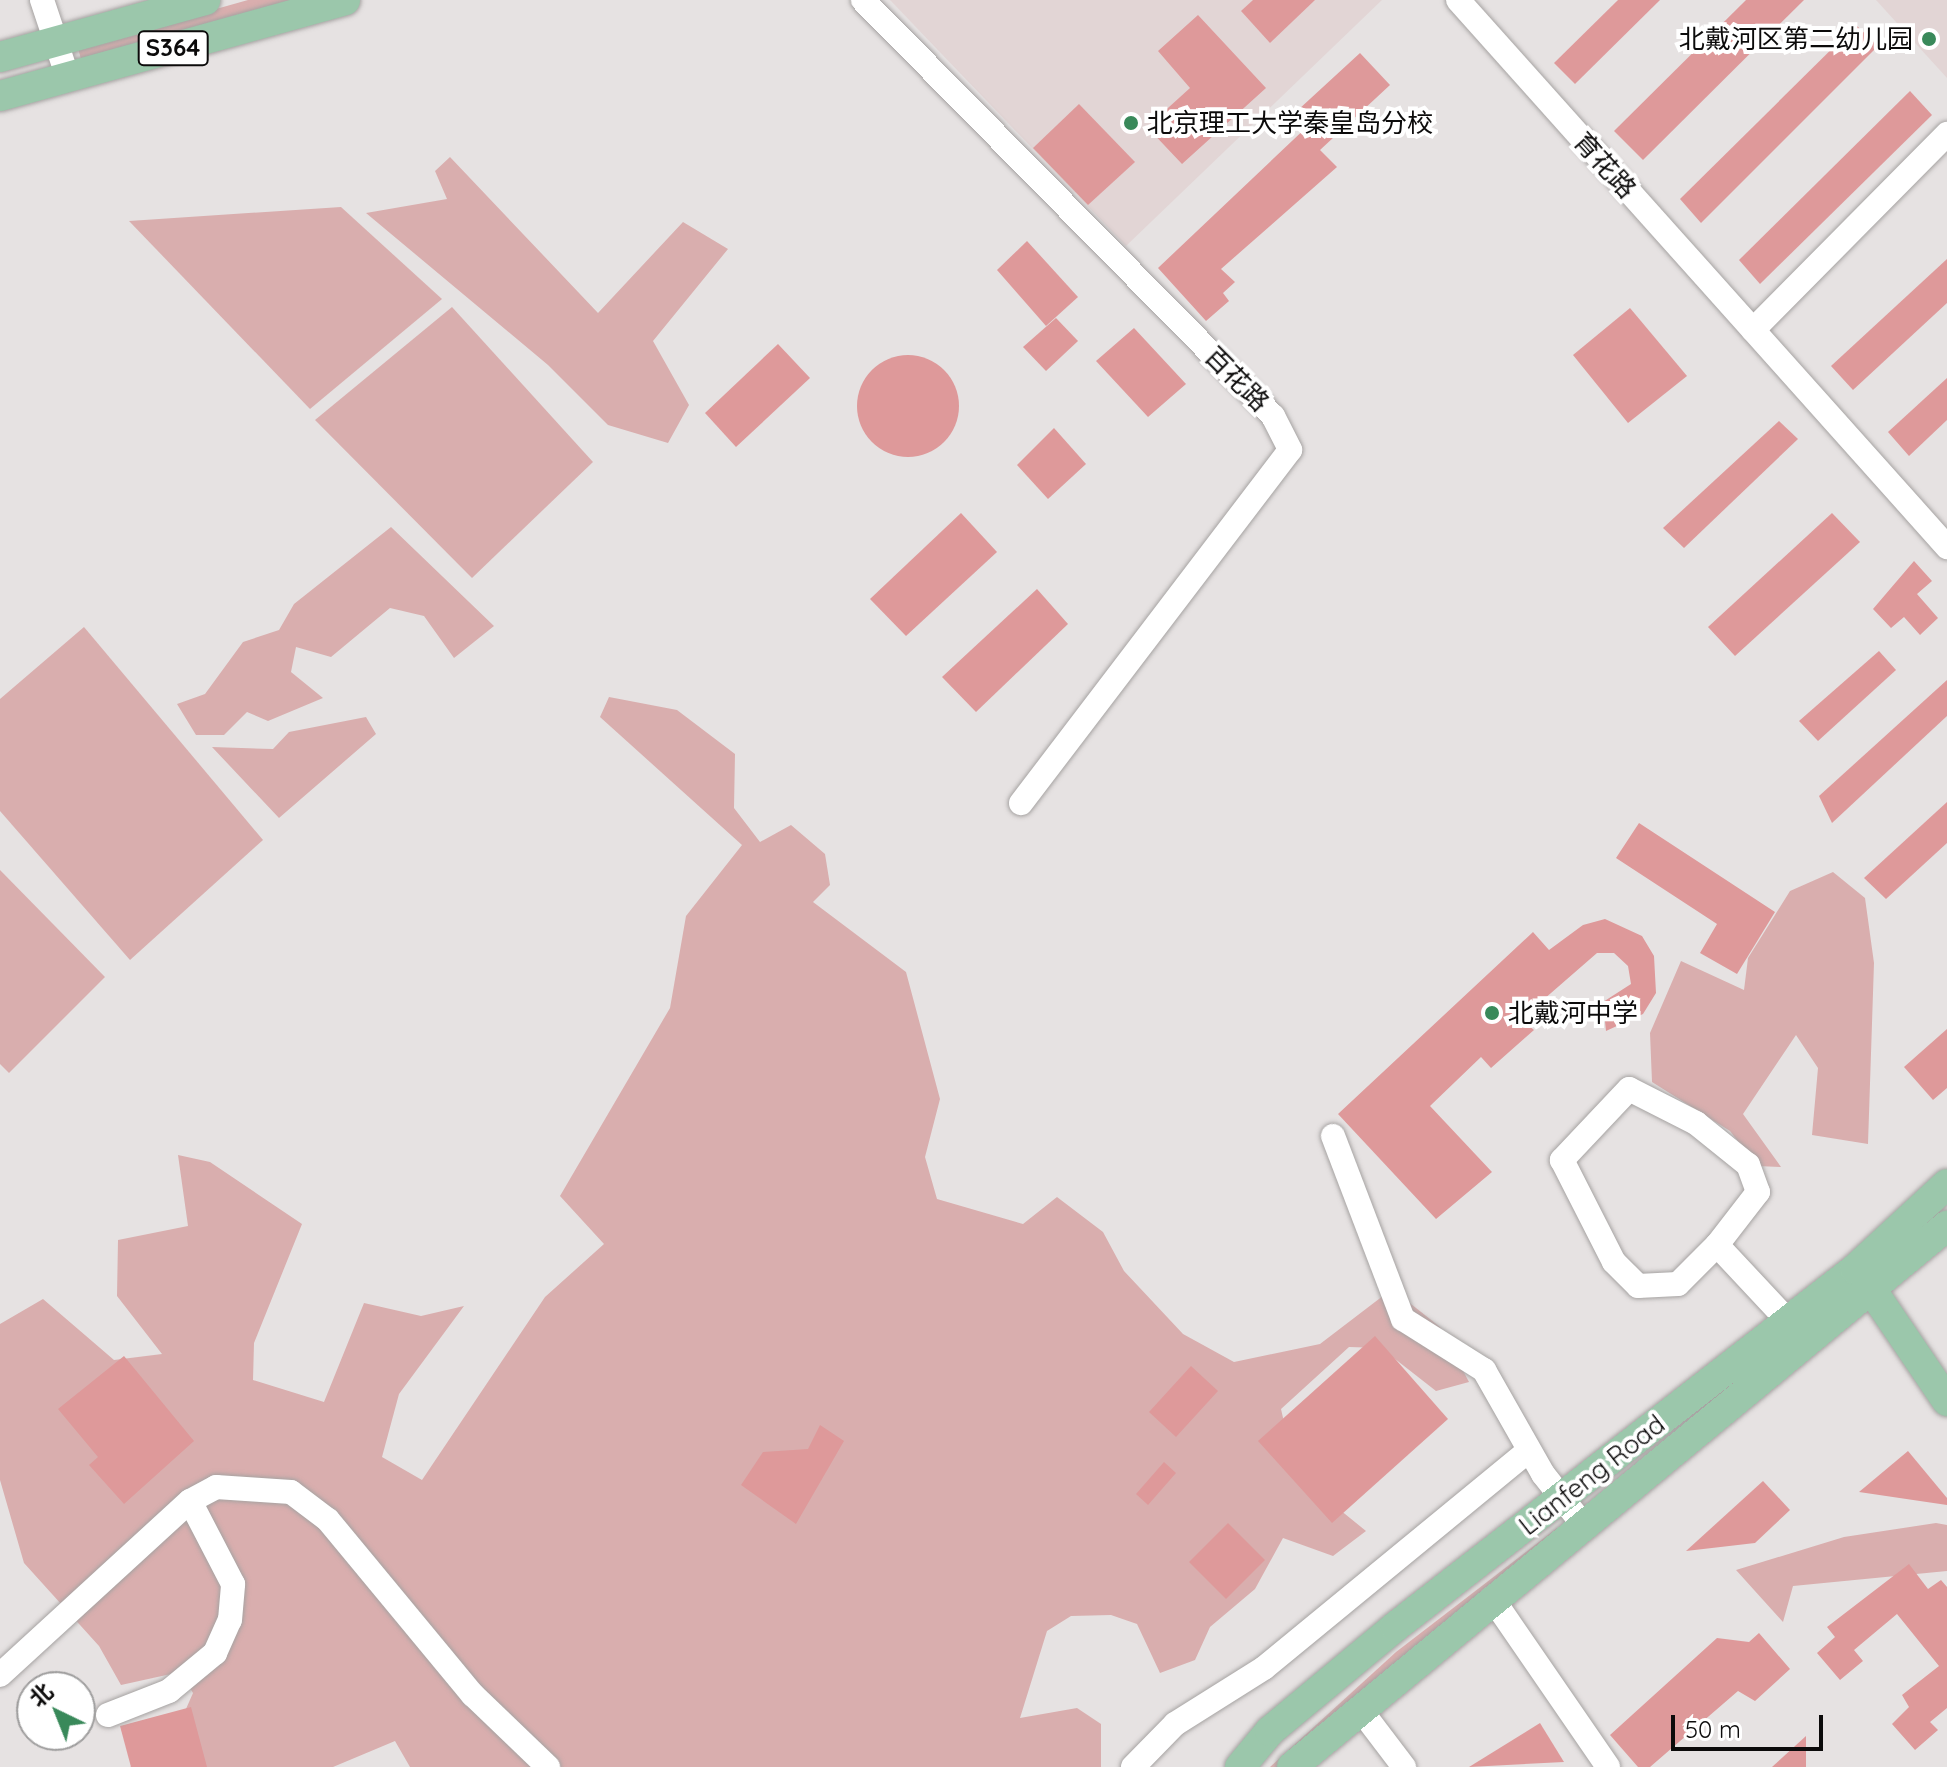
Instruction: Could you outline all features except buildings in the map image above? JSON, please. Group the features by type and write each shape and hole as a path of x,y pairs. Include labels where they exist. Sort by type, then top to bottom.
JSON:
{"main road":[{"name":"S364","path":"0,57 205,0"},
{"name":"S364","path":"0,96 345,0"},
{"name":"Lianfeng Road","path":"1292,1767 1492,1598 1585,1527 1865,1280 1947,1184"},
{"name":"Lianfeng Road","path":"1240,1767 1291,1713 1788,1321 1865,1280 1947,1226"},
{"path":"1865,1280 1947,1401"}],"street":[{"path":"42,0 68,78"},
{"name":"百花路","path":"863,0 1273,416 1290,450 1021,803"},
{"name":"育花路","path":"1458,0 1947,547"},
{"path":"1753,330 1947,134"},
{"path":"1629,1089 1696,1123 1748,1165 1758,1192 1717,1245 1678,1284 1638,1286 1614,1262 1562,1160 1629,1089"},
{"path":"1333,1136 1403,1319 1484,1370 1529,1450 1585,1527"},
{"path":"1717,1245 1788,1321"},
{"path":"1133,1767 1175,1724 1264,1668 1529,1450"},
{"path":"0,1675 190,1501 216,1487 291,1492 328,1520 473,1695 548,1767"},
{"path":"108,1715 169,1691 215,1653 230,1620 233,1584 190,1501"},
{"path":"1492,1598 1608,1767"},
{"path":"1360,1709 1404,1767"}],"shaded area":[{"path":"248,0 308,0 82,63 78,48"},
{"name":"北京理工大学秦皇岛分校","path":"890,0 1382,0 1126,246"},
{"name":"北戴河区第二幼儿园","path":"1876,0 1947,0 1947,78"},
{"path":"450,157 598,313 683,222 728,249 653,341 689,405 668,443 608,425 548,365 366,213 447,199 435,171"},
{"path":"341,207 442,299 310,409 129,221"},
{"path":"452,307 593,462 472,578 315,420"},
{"path":"391,527 494,626 454,658 424,616 390,608 331,657 296,647 291,672 323,698 268,721 247,712 224,735 196,735 177,704 205,694 243,642 279,630 294,604"},
{"path":"84,627 263,840 130,960 0,811 0,699"},
{"path":"609,697 677,710 735,754 734,808 760,842 791,825 825,854 830,885 813,902 906,972 940,1099 925,1157 937,1199 1023,1224 1057,1197 1103,1232 1124,1271 1183,1334 1234,1362 1320,1344 1392,1289 1440,1327 1469,1382 1436,1391 1381,1348 1349,1347 1281,1409 1286,1431 1329,1501 1366,1531 1333,1556 1283,1538 1255,1589 1210,1627 1195,1660 1160,1673 1137,1624 1111,1615 1071,1616 1047,1631 1020,1718 1077,1708 1101,1724 1101,1767 410,1767 395,1741 333,1767 130,1767 171,1743 193,1693 180,1672 121,1685 99,1646 24,1563 0,1480 0,1324 43,1299 114,1360 162,1354 117,1296 118,1240 188,1226 178,1155 210,1162 302,1224 254,1343 253,1380 324,1402 364,1303 421,1316 464,1306 399,1394 382,1457 422,1480 545,1297 604,1244 560,1196 670,1008 686,916 742,845 600,717"},
{"path":"366,717 376,734 279,818 212,747 273,749 289,732"},
{"path":"0,870 105,977 9,1073 0,1064"},
{"path":"1833,872 1865,898 1874,963 1868,1144 1812,1135 1818,1068 1796,1035 1743,1114 1781,1167 1757,1166 1730,1131 1652,1082 1650,1033 1681,961 1744,990 1748,958 1790,891"},
{"path":"1936,1523 1947,1525 1947,1571 1793,1586 1783,1622 1736,1570 1844,1537"},
{"path":"1557,1528 1563,1535 1284,1767 1270,1767 1396,1652"}],"place":[{"name":"北戴河区第二幼儿园","path":"1929,39"},
{"name":"北京理工大学秦皇岛分校","path":"1131,123"},
{"name":"北戴河中学","path":"1492,1013"}]}
